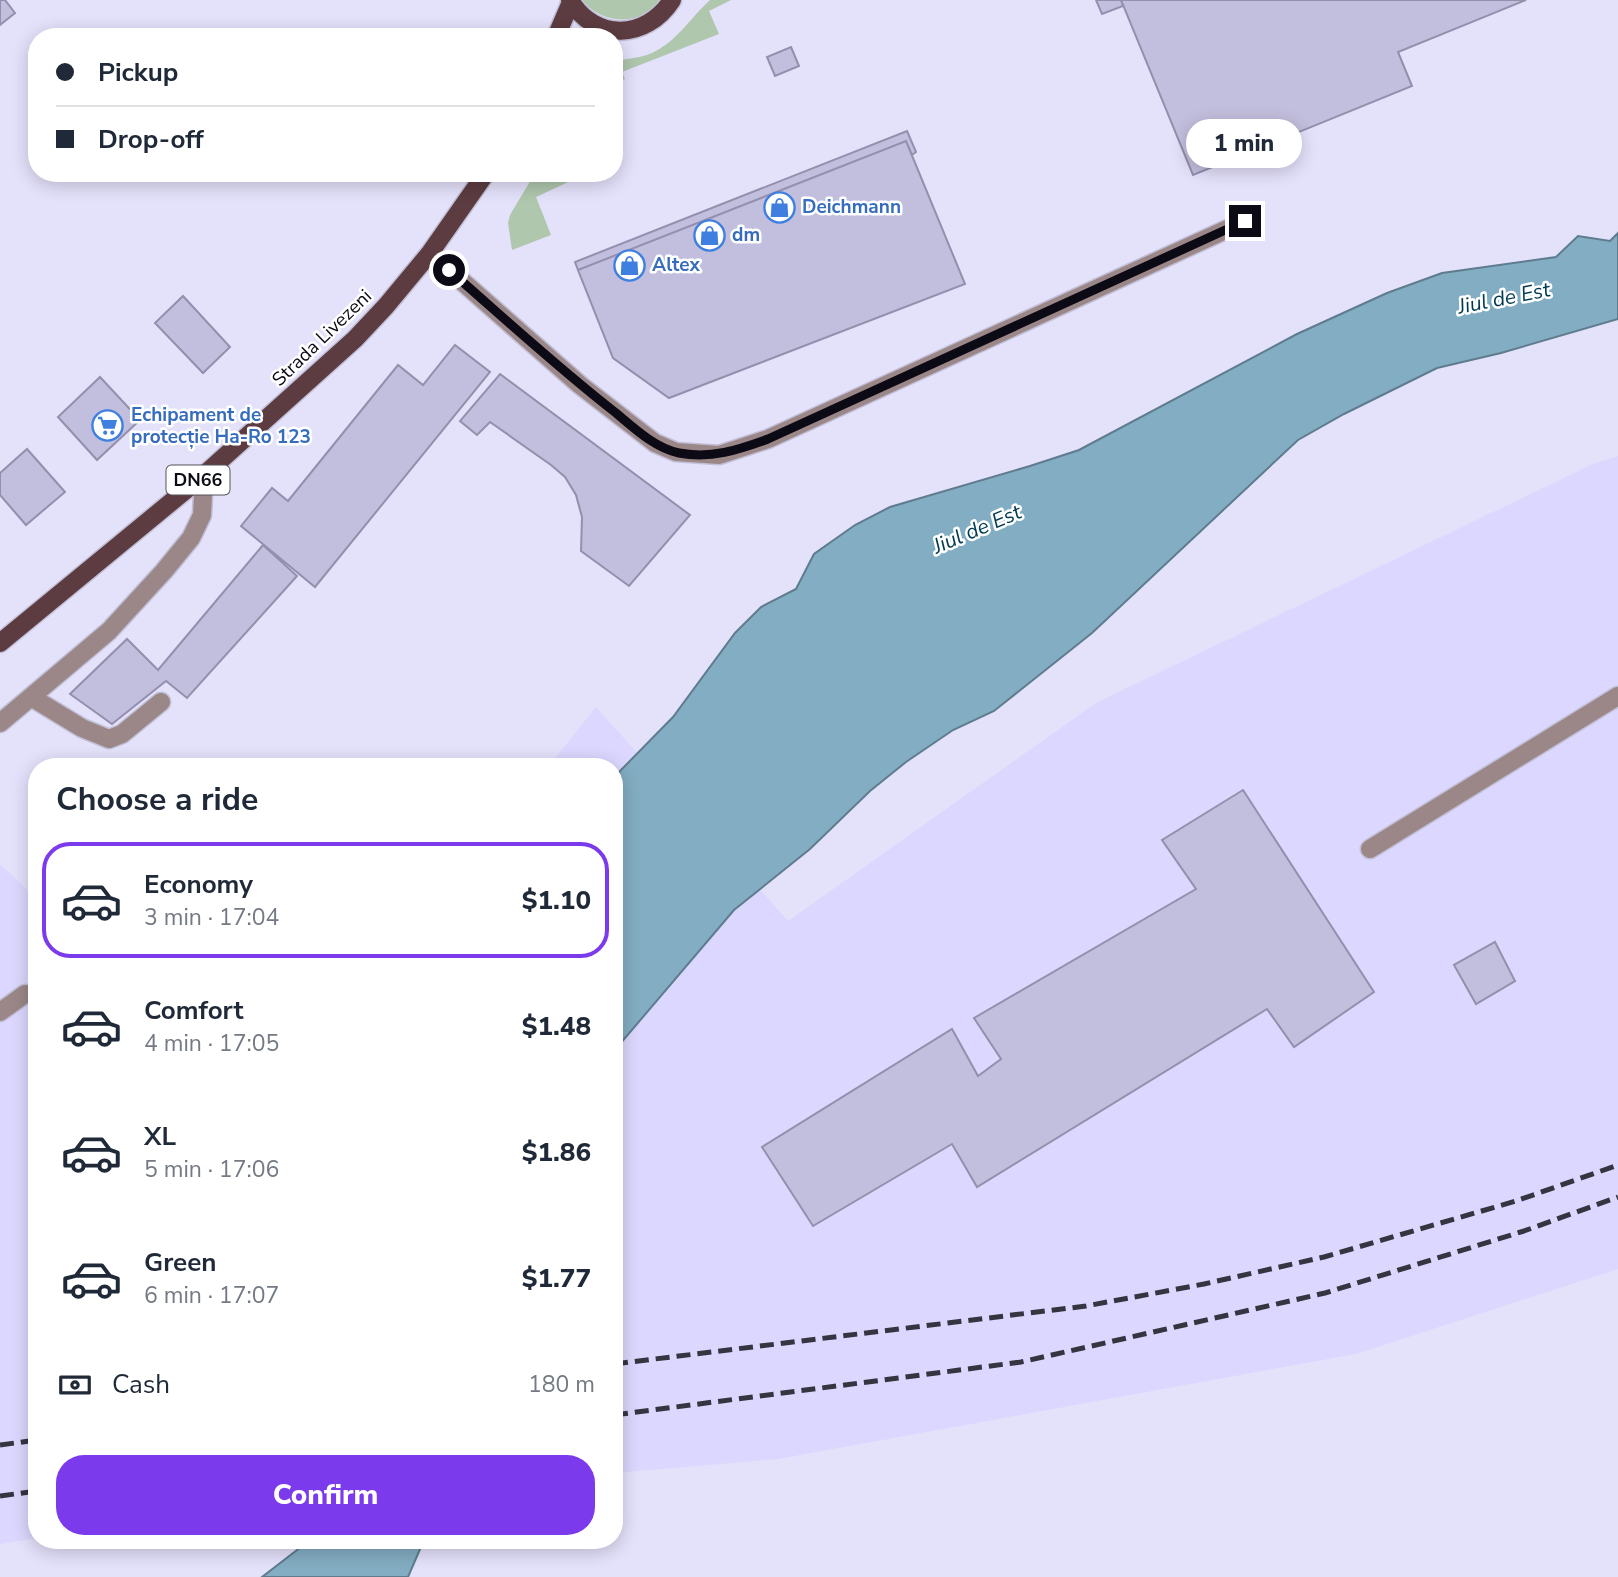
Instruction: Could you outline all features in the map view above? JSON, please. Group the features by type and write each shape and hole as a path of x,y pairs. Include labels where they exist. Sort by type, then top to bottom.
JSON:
{"main road":[{"path":"623,31 640,28 654,21 672,0"},
{"path":"570,1 581,15 598,28"},
{"path":"560,28 570,1"},
{"name":"Strada Livezeni","path":"0,643 204,475 355,339 430,253 480,182"}],"lane":[{"path":"430,253 580,385 655,443 676,452 719,455 768,439 1245,221"},
{"path":"0,723 109,631 164,571 191,538 202,515 204,475"},
{"path":"32,696 82,728 109,739 122,734 161,702"},
{"path":"1370,849 1618,696"},
{"path":"0,1012 25,994"}],"shaded area":[{"path":"1618,456 1618,1269 1356,1354 778,1459 623,1472 623,758 555,758 596,707 788,921 1096,703 1593,464"},
{"path":"0,864 28,890 28,1539 0,1544"}],"green space":[{"path":"582,0 659,0 642,15 621,20 600,14"},
{"path":"710,0 731,0 709,11 719,34 623,72 623,59 657,51 674,38"},
{"path":"530,182 568,182 536,197 551,235 512,250 508,223"}],"water":[{"name":"Jiul de Est","path":"1618,233 1618,319 1501,353 1437,368 1298,440 1092,633 994,711 953,730 906,762 870,791 810,849 734,910 623,1040 623,768 673,717 735,633 761,607 796,589 814,554 855,525 890,507 1079,450 1297,334 1387,293 1442,273 1556,257 1578,236 1610,241"},
{"path":"298,1549 420,1549 408,1577 262,1577"}],"building":[{"path":"0,0 5,0 15,13 0,25"},
{"path":"1096,0 1121,0 1123,6 1102,14"},
{"path":"1121,0 1526,0 1398,52 1412,86 1193,175"},
{"path":"791,47 799,66 775,76 767,57"},
{"path":"907,131 916,152 912,155 906,141 578,270 575,262"},
{"path":"906,141 965,284 669,398 613,358 578,270"},
{"path":"183,296 230,347 203,373 155,323"},
{"path":"455,345 490,372 315,587 241,526 272,488 288,501 398,365 423,385"},
{"path":"500,374 690,515 629,586 581,551 582,517 576,495 565,477 490,422 477,435 460,421"},
{"path":"100,377 140,420 97,460 58,417"},
{"path":"27,449 65,492 26,525 0,495 0,473"},
{"path":"263,545 297,576 187,698 166,681 112,724 70,694 127,639 158,670"},
{"path":"1243,790 1374,992 1294,1047 1267,1009 977,1187 952,1144 813,1226 762,1147 952,1029 978,1076 1001,1059 974,1018 1196,889 1162,840"},
{"path":"1495,942 1515,981 1476,1004 1454,965"}],"railway":[{"path":"623,1363 1086,1306 1204,1284 1324,1257 1516,1201 1618,1165"},
{"path":"623,1414 1021,1362 1325,1293 1524,1231 1618,1197"},
{"path":"0,1445 28,1441"},
{"path":"0,1496 28,1492"}],"place":[{"name":"Deichmann","path":"779,207"},
{"name":"dm","path":"709,235"},
{"name":"Altex","path":"629,265"},
{"name":"Echipament de protecție Ha-Ro 123","path":"108,426"}],"route":[{"path":"449,270 580,385 655,443 676,452 719,455 768,439 1245,221"}]}
